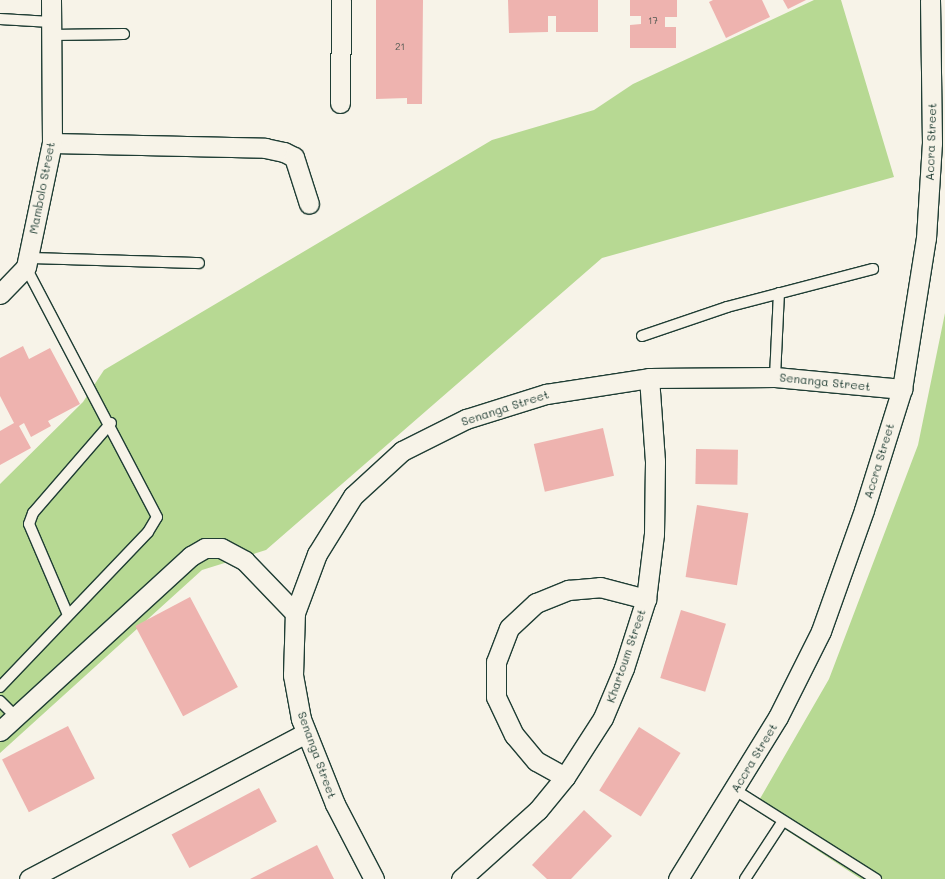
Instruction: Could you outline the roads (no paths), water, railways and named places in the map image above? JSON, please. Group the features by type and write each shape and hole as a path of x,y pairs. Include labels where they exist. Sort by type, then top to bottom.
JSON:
{"street":[{"name":"Mambolo Street","path":"27,262 52,143 51,0"},
{"path":"340,103 341,0"},
{"name":"Accra Street","path":"678,879 735,790 778,718 821,631 864,510 902,389 916,314 926,230 932,143 930,0"},
{"path":"52,143 265,148 284,152 294,157 309,204"},
{"path":"0,294 27,262"},
{"name":"Senanga Street","path":"374,879 335,804 306,733 294,675 295,613 317,554 353,496 402,451 466,419 546,394 649,378 775,377 902,389"},
{"name":"Khartoum Street","path":"461,879 538,810 565,777 603,718 646,598 654,534 655,461 649,378"},
{"path":"0,731 190,556 205,548 221,548 245,561 295,613"},
{"path":"565,777 536,762 514,735 496,697 496,662 509,628 536,603 568,590 600,587 646,598"},
{"path":"29,879 306,733"}],"lane":[{"path":"0,19 51,28 124,34"},
{"path":"0,687 158,517 27,262 199,263"},
{"path":"642,336 678,322 779,293 872,269"},
{"path":"775,377 779,293"},
{"path":"68,615 29,524 33,513 111,423"},
{"path":"0,701 16,717"},
{"path":"735,790 876,879"},
{"path":"745,879 784,821"}]}
